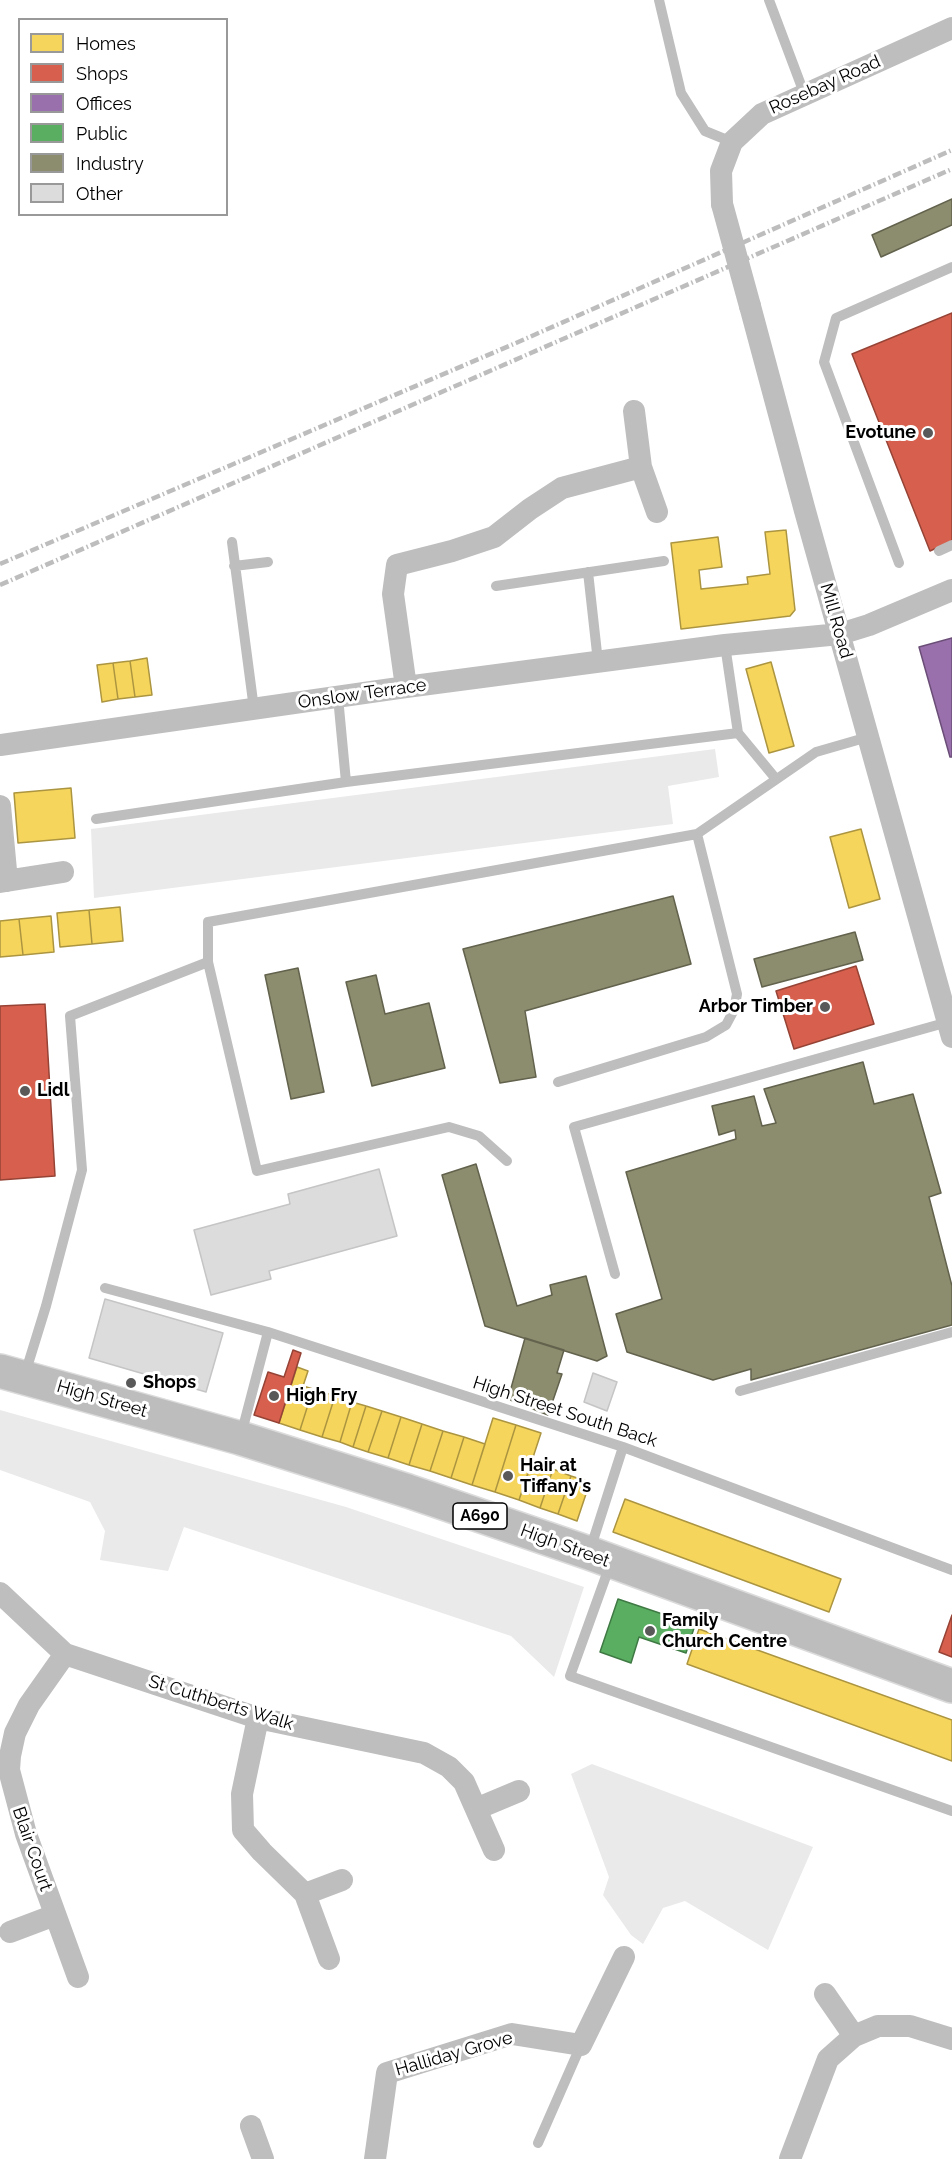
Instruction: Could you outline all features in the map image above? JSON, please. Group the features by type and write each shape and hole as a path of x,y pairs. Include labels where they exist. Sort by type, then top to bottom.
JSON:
{"main road":[{"name":"High Street","path":"12,1374 240,1438 408,1491 952,1686"}],"street":[{"name":"Rosebay Road","path":"722,204 721,171 732,142 762,114 804,93 952,28"},
{"name":"Mill Road","path":"722,204 950,1029"},
{"path":"634,411 641,467 657,512"},
{"path":"406,687 393,594 397,564 452,551 494,537 561,488 641,467"},
{"name":"Onslow Terrace","path":"0,745 406,687 725,645 840,634 869,625 952,590"},
{"path":"0,806 4,881 63,872"},
{"name":"St Cuthberts Walk","path":"0,1593 65,1654 258,1718 423,1753 449,1767 464,1782 494,1850"},
{"name":"Blair Court","path":"65,1654 29,1705 15,1733 9,1756 9,1770 26,1834 78,1977"},
{"path":"258,1718 242,1794 243,1830 262,1852 306,1894 329,1959"},
{"path":"476,1809 519,1791"},
{"path":"306,1894 342,1880"},
{"name":"Blair Court","path":"10,1932 56,1915"},
{"path":"581,2045 624,1957"},
{"path":"825,1994 854,2036"},
{"path":"790,2159 828,2059 854,2036 878,2026 910,2026 952,2039"},
{"name":"Halliday Grove","path":"375,2159 387,2073 512,2034 581,2045"},
{"path":"251,2126 263,2159"}],"lane":[{"path":"659,0 681,93 705,131 732,142"},
{"path":"769,0 804,93"},
{"path":"899,563 824,362 836,318 952,267"},
{"path":"232,542 254,709"},
{"path":"939,550 952,545"},
{"path":"496,586 664,561"},
{"path":"234,566 268,562"},
{"path":"588,572 598,663"},
{"path":"725,645 738,733 776,779"},
{"path":"338,697 346,782"},
{"path":"96,819 346,782 738,733"},
{"path":"507,1161 479,1136 449,1127 257,1171 208,963 208,922 697,834 816,752 868,737"},
{"path":"558,1082 706,1037 726,1025 734,1010 737,994 697,834"},
{"path":"12,1374 46,1306 82,1170 70,1016 208,963"},
{"path":"615,1274 574,1127 950,1029"},
{"name":"High Street South Back","path":"105,1288 268,1332 623,1448 952,1570"},
{"path":"240,1438 268,1332"},
{"path":"740,1391 952,1332"},
{"path":"623,1448 600,1558 570,1676 952,1811"},
{"path":"538,2143 581,2045"}],"shaded area":[{"path":"715,749 719,777 668,786 673,824 94,898 91,829"},
{"path":"0,1410 346,1507 584,1587 554,1677 511,1636 184,1527 168,1571 100,1560 105,1531 90,1502 0,1470"},
{"path":"592,1764 813,1847 768,1950 685,1901 663,1908 643,1944 631,1935 603,1895 609,1877 571,1774"}],"building: Homes":[{"path":"786,530 795,610 790,616 681,629 671,543 718,537 722,567 699,570 701,589 748,584 747,577 770,574 765,532"},
{"path":"147,658 152,695 135,697 130,661"},
{"path":"130,661 135,697 118,699 113,663"},
{"path":"771,662 794,746 769,753 746,669"},
{"path":"113,663 118,699 102,702 97,665"},
{"path":"71,788 75,838 18,843 14,793"},
{"path":"861,829 880,899 849,908 830,837"},
{"path":"120,907 123,941 92,944 89,910"},
{"path":"89,910 92,944 60,947 57,913"},
{"path":"51,916 54,952 23,955 19,919"},
{"path":"19,919 23,955 0,957 0,921"},
{"path":"297,1367 308,1371 303,1386 313,1389 300,1430 279,1423"},
{"path":"313,1389 335,1396 322,1437 300,1430"},
{"path":"335,1396 352,1402 340,1442 322,1437"},
{"path":"352,1402 366,1406 353,1447 340,1442"},
{"path":"366,1406 382,1411 368,1452 353,1447"},
{"path":"382,1411 401,1417 388,1458 368,1452"},
{"path":"401,1417 422,1424 409,1465 388,1458"},
{"path":"493,1418 516,1425 495,1492 472,1485"},
{"path":"422,1424 443,1431 430,1471 409,1465"},
{"path":"516,1425 541,1433 519,1500 495,1492"},
{"path":"443,1431 464,1437 451,1478 430,1471"},
{"path":"464,1437 485,1444 472,1485 451,1478"},
{"path":"531,1465 553,1469 540,1508 519,1500"},
{"path":"553,1469 571,1476 558,1514 540,1508"},
{"path":"571,1476 590,1482 577,1521 558,1514"},
{"path":"625,1499 841,1579 829,1612 613,1532"},
{"path":"699,1629 952,1720 952,1761 687,1664"}],"building: Shops":[{"path":"952,313 952,541 930,551 852,354"},
{"name":"Arbor Timber","path":"856,966 874,1024 794,1049 776,991"},
{"name":"Lidl","path":"45,1004 55,1176 0,1180 0,1006"},
{"name":"High Fry","path":"293,1350 301,1353 279,1423 254,1415 268,1372 284,1377"},
{"path":"952,1615 952,1657 939,1652"}],"building: Offices":[{"path":"952,638 952,757 950,757 919,647"}],"building: Public":[{"name":"Family Church Centre","path":"618,1599 695,1625 686,1653 639,1637 631,1663 600,1652"}],"building: Industry":[{"path":"952,199 952,225 881,257 872,235"},
{"path":"673,896 691,964 525,1011 536,1077 500,1083 463,949"},
{"path":"855,932 863,960 762,987 754,959"},
{"path":"298,968 324,1092 291,1099 265,975"},
{"path":"376,975 385,1014 429,1003 445,1068 372,1086 346,982"},
{"path":"863,1062 874,1104 913,1094 941,1193 929,1197 952,1286 952,1325 751,1380 751,1369 713,1380 627,1352 616,1314 662,1299 626,1172 736,1139 735,1130 719,1135 712,1106 754,1096 762,1126 776,1123 764,1089"},
{"path":"476,1164 517,1306 552,1295 550,1285 586,1276 607,1356 597,1361 485,1326 442,1175"},
{"path":"525,1338 564,1350 557,1373 562,1374 548,1415 508,1399"}],"building: Other":[{"path":"379,1169 397,1236 269,1271 271,1279 211,1295 194,1230 290,1204 288,1194"},
{"path":"105,1299 223,1333 206,1392 89,1358"},
{"path":"593,1373 617,1382 607,1411 584,1402"}],"railway":[{"path":"0,564 516,343 952,150"},
{"path":"0,585 952,169"}],"place":[{"name":"Evotune","path":"928,433"},
{"name":"Arbor Timber","path":"825,1007"},
{"name":"Lidl","path":"25,1091"},
{"name":"Shops","path":"131,1383"},
{"name":"High Fry","path":"274,1396"},
{"name":"Hair at Tiffany's","path":"508,1476"},
{"name":"Family Church Centre","path":"650,1631"}]}
